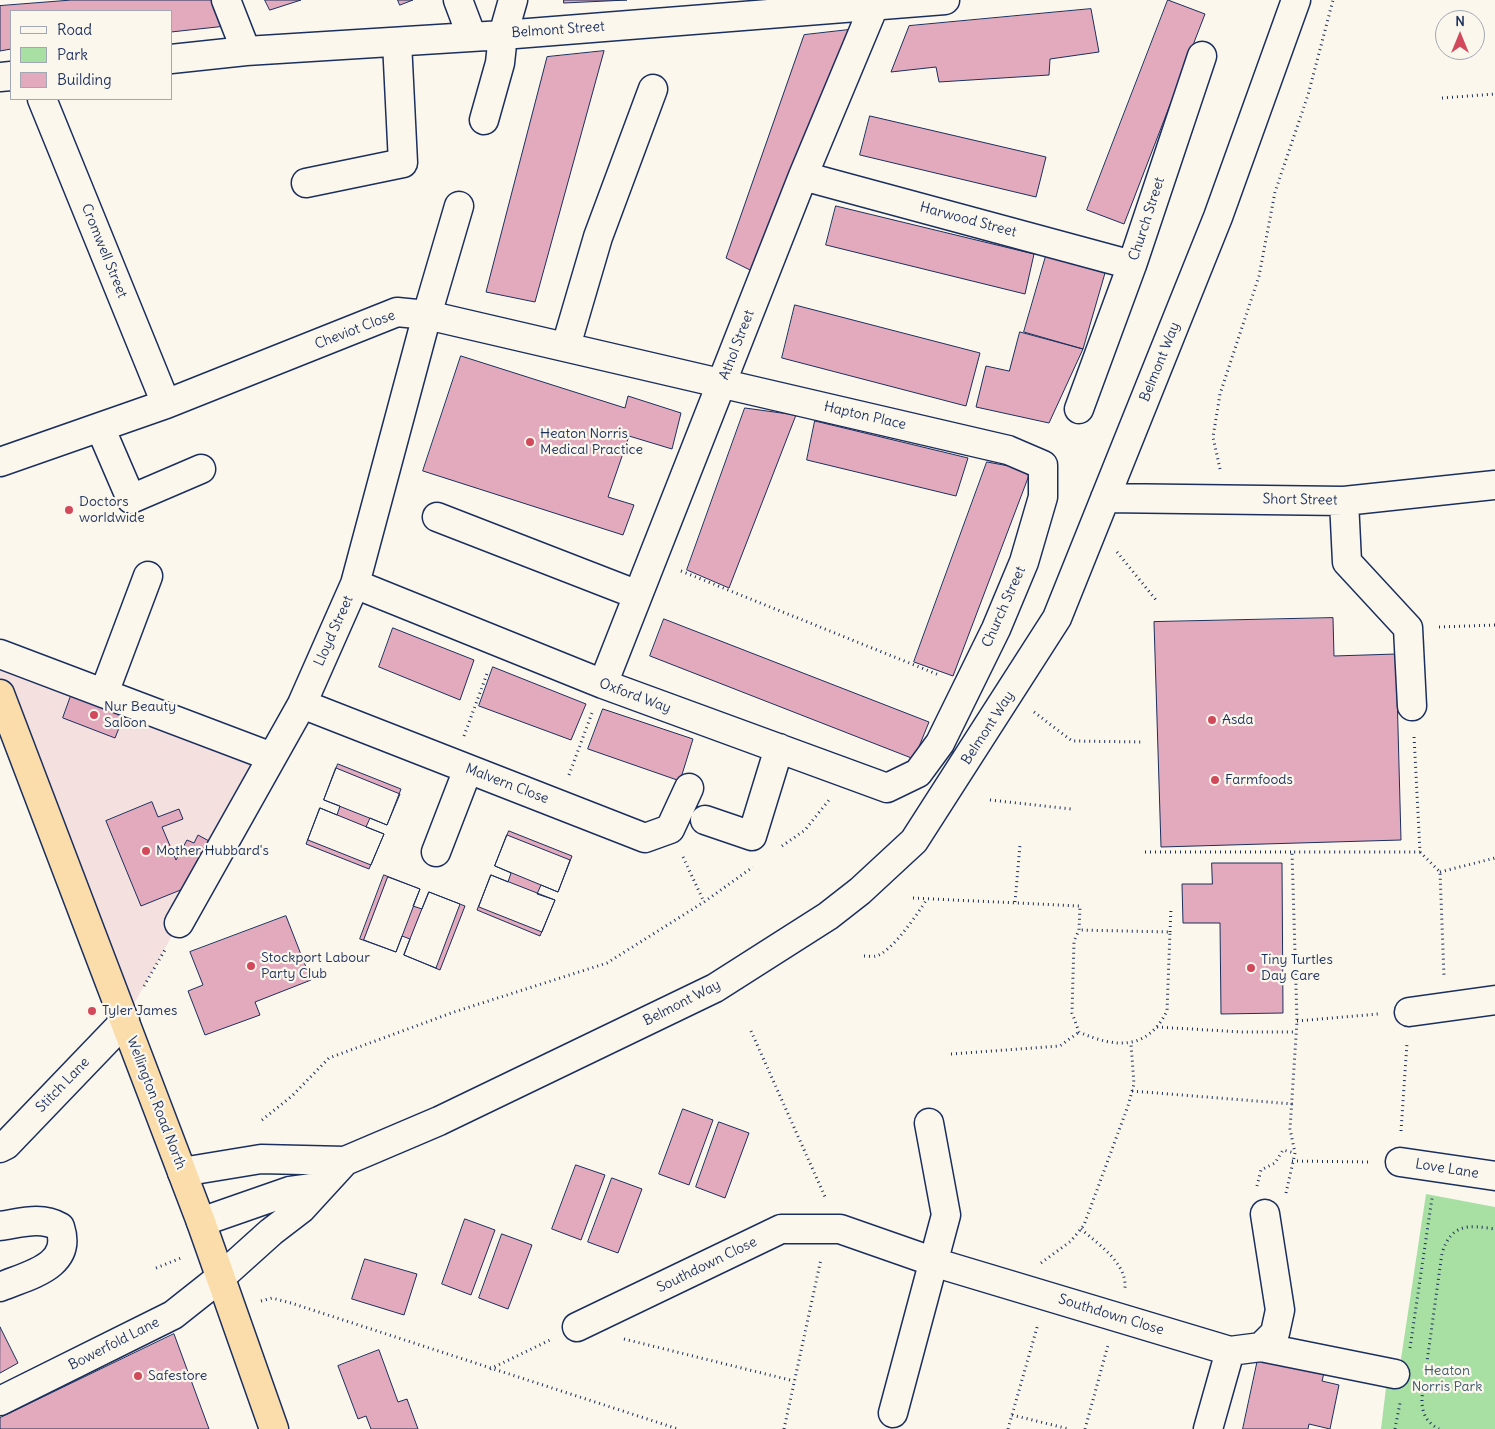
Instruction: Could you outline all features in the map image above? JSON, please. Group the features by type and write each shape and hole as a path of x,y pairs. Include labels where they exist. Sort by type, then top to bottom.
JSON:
{"highway":[{"name":"Wellington Road North","path":"0,694 201,1222 274,1429"}],"street":[{"path":"226,0 246,51"},
{"path":"458,0 472,37"},
{"path":"484,120 500,63 503,35 513,0"},
{"name":"Belmont Street","path":"172,59 246,51 503,35 945,0"},
{"name":"Belmont Way","path":"345,1161 439,1121 715,988 828,916 860,891 914,841 1057,618 1218,217 1296,0"},
{"name":"Athol Street","path":"603,684 804,176 874,6"},
{"path":"306,183 403,163 397,42"},
{"name":"Church Street","path":"1079,410 1132,265 1202,56"},
{"path":"566,346 598,237 653,90"},
{"name":"Cromwell Street","path":"42,100 166,404"},
{"name":"Harwood Street","path":"804,176 1132,265"},
{"name":"Lloyd Street","path":"179,923 302,704 355,584 427,315 460,206"},
{"name":"Cheviot Close","path":"0,462 166,404 397,312 427,315 723,382"},
{"name":"Hapton Place","path":"723,382 1008,450"},
{"path":"100,427 131,499 201,469"},
{"name":"Church Street","path":"918,774 940,743 996,629 1024,562 1043,498 1043,465 1008,450"},
{"name":"Short Street","path":"1105,498 1344,501 1495,485"},
{"path":"1344,501 1347,562 1408,628 1412,706"},
{"path":"437,517 638,595"},
{"path":"104,692 148,576"},
{"name":"Oxford Way","path":"355,584 603,684 887,788 918,774"},
{"path":"0,654 272,757"},
{"name":"Malvern Close","path":"302,704 645,838 670,829"},
{"path":"706,820 752,836 779,748"},
{"path":"436,852 461,766"},
{"path":"670,829 689,788"},
{"path":"1409,1012 1495,1000"},
{"name":"Stitch Lane","path":"0,1148 125,1021"},
{"path":"893,1413 935,1262 946,1215 929,1123"},
{"path":"182,1172 260,1159 345,1161"},
{"name":"Bowerfold Lane","path":"0,1401 173,1314 221,1277 271,1232 301,1209 345,1161"},
{"name":"Love Lane","path":"1400,1162 1495,1176"},
{"path":"201,1222 290,1191 320,1187"},
{"path":"1261,1347 1275,1333 1280,1310 1265,1214"},
{"path":"0,1226 32,1221 50,1221 60,1226 64,1237 62,1249 57,1259 47,1267 0,1287"},
{"name":"Southdown Close","path":"577,1327 781,1229 834,1229 935,1262 1230,1351"},
{"path":"1208,1429 1230,1351 1261,1347 1402,1374"}],"path":[{"path":"1224,499 1213,437 1220,394 1259,276 1275,192 1308,95 1333,0"},
{"path":"1442,98 1495,94"},
{"path":"1095,524 1156,600"},
{"path":"653,559 968,686"},
{"path":"1408,628 1495,625"},
{"path":"461,766 498,642"},
{"path":"558,804 603,684"},
{"path":"1412,706 1420,852 1440,872 1446,1007"},
{"path":"1034,712 1072,741 1144,742"},
{"path":"776,851 806,830 849,774"},
{"path":"990,800 1071,809"},
{"path":"670,829 704,902"},
{"path":"1015,902 1020,845"},
{"path":"1145,852 1420,852"},
{"path":"1292,852 1296,1032 1290,1129 1295,1153 1281,1216 1251,1212 1262,1170 1275,1163 1282,1150 1295,1153"},
{"path":"1440,872 1495,858"},
{"path":"262,1120 292,1096 329,1058 454,1012 607,962 704,902 760,862"},
{"path":"913,898 1080,906 1079,930 1074,941 1072,1013 1079,1032 1100,1041 1131,1044 1156,1027 1167,1011 1171,908"},
{"path":"864,956 877,956 884,951 912,923 927,899"},
{"path":"125,1021 179,923"},
{"path":"1079,930 1170,932"},
{"path":"1292,1161 1400,1162 1409,1012 1296,1021"},
{"path":"1156,1027 1242,1032 1296,1032"},
{"path":"751,1031 834,1229 794,1381 784,1429"},
{"path":"950,1054 1060,1046 1079,1032"},
{"path":"1011,1285 1071,1241 1081,1229 1098,1190 1134,1084 1131,1044"},
{"path":"1132,1091 1293,1104"},
{"path":"1395,1429 1402,1374 1434,1191 1429,1166"},
{"path":"1425,1371 1442,1253 1446,1241 1454,1232 1465,1226 1495,1229"},
{"path":"1081,1229 1116,1262 1126,1279 1120,1318 1085,1429"},
{"path":"1008,1429 1046,1296"},
{"path":"291,1303 678,1429"},
{"path":"489,1369 577,1327 794,1381"},
{"path":"1424,1381 1421,1400 1423,1413 1429,1423 1439,1429"},
{"path":"1012,1414 1069,1429"}],"shaded area":[{"path":"0,655 271,758 125,1020 0,694"}],"green space":[{"name":"Heaton Norris Park","path":"1426,1194 1495,1207 1495,1429 1381,1429 1386,1388 1397,1385"}],"building":[{"path":"72,0 215,0 226,26 172,32 172,10 10,10 10,49 0,51 0,6"},
{"path":"265,0 301,0 270,10"},
{"path":"398,0 413,0 400,5"},
{"path":"564,0 627,0 564,3"},
{"path":"1168,0 1205,14 1124,224 1087,210"},
{"path":"1091,9 1099,52 1050,59 1049,75 939,82 936,67 891,72 909,26"},
{"path":"848,30 756,273 726,258 804,35"},
{"path":"604,51 535,302 486,292 547,57"},
{"path":"870,116 1046,157 1036,197 860,155"},
{"path":"836,206 1034,254 1025,294 826,245"},
{"path":"1046,256 1105,273 1083,349 1024,332"},
{"path":"795,305 980,353 966,406 782,358"},
{"path":"1020,332 1083,349 1049,423 976,407 986,366 1009,371"},
{"name":"Heaton Norris Medical Practice","path":"461,356 625,408 628,396 681,413 672,449 629,436 608,497 634,505 623,535 423,471"},
{"path":"745,408 796,415 729,588 687,570"},
{"path":"815,421 968,458 956,496 807,460"},
{"path":"987,462 1031,470 953,676 914,662"},
{"path":"1333,618 1334,656 1396,654 1401,840 1161,847 1154,622"},
{"path":"664,619 929,722 914,759 650,656"},
{"path":"393,628 474,660 460,700 379,667"},
{"path":"493,667 586,704 571,740 479,706"},
{"name":"Nur Beauty Saloon","path":"72,693 125,713 115,738 63,718"},
{"path":"603,709 693,739 680,781 588,749"},
{"path":"338,764 401,789 387,825 370,818 366,827 384,834 369,869 306,844 320,808 337,815 340,806 324,800"},
{"path":"336,768 400,794 387,825 324,800"},
{"name":"Mother Hubbard's","path":"152,802 158,817 179,809 183,819 162,827 176,860 187,840 194,843 198,835 209,841 183,889 141,906 106,821"},
{"path":"320,808 384,834 371,865 308,840"},
{"path":"509,831 572,856 558,892 541,885 537,894 555,900 540,936 477,910 491,875 508,882 511,873 495,866"},
{"path":"507,835 570,860 558,892 495,866"},
{"name":"Tiny Turtles Day Care","path":"1212,863 1282,863 1283,1013 1221,1014 1220,923 1183,923 1182,884 1212,884"},
{"path":"384,875 420,889 413,906 422,909 429,892 465,906 440,970 404,955 410,939 402,936 396,952 360,939"},
{"path":"491,875 555,900 542,932 479,907"},
{"path":"388,877 420,889 396,952 364,940"},
{"path":"429,892 460,904 436,968 404,955"},
{"name":"Stockport Labour Party Club","path":"286,916 311,980 255,1002 260,1015 205,1035 188,991 203,985 190,952"},
{"path":"683,1109 713,1120 689,1185 659,1174"},
{"path":"719,1122 749,1133 725,1198 696,1187"},
{"path":"576,1165 605,1175 581,1240 552,1229"},
{"path":"612,1178 642,1189 618,1253 588,1242"},
{"path":"465,1219 495,1230 471,1295 442,1284"},
{"path":"502,1234 532,1245 508,1309 479,1298"},
{"path":"365,1259 417,1274 404,1315 352,1299"},
{"path":"0,1327 18,1363 0,1373"},
{"name":"Safestore","path":"174,1334 209,1429 0,1429 0,1418"},
{"path":"379,1350 398,1402 407,1399 418,1429 371,1429 366,1416 358,1419 338,1366"},
{"path":"1258,1359 1324,1373 1322,1381 1339,1385 1330,1429 1309,1424 1308,1429 1243,1429"}],"place":[{"name":"Heaton Norris Medical Practice","path":"530,442"},
{"name":"Doctors worldwide","path":"69,510"},
{"name":"Nur Beauty Saloon","path":"94,715"},
{"name":"Asda","path":"1212,720"},
{"name":"Farmfoods","path":"1215,780"},
{"name":"Mother Hubbard's","path":"146,851"},
{"name":"Stockport Labour Party Club","path":"251,966"},
{"name":"Tiny Turtles Day Care","path":"1251,968"},
{"name":"Tyler James","path":"92,1011"},
{"name":"Safestore","path":"138,1376"}]}
